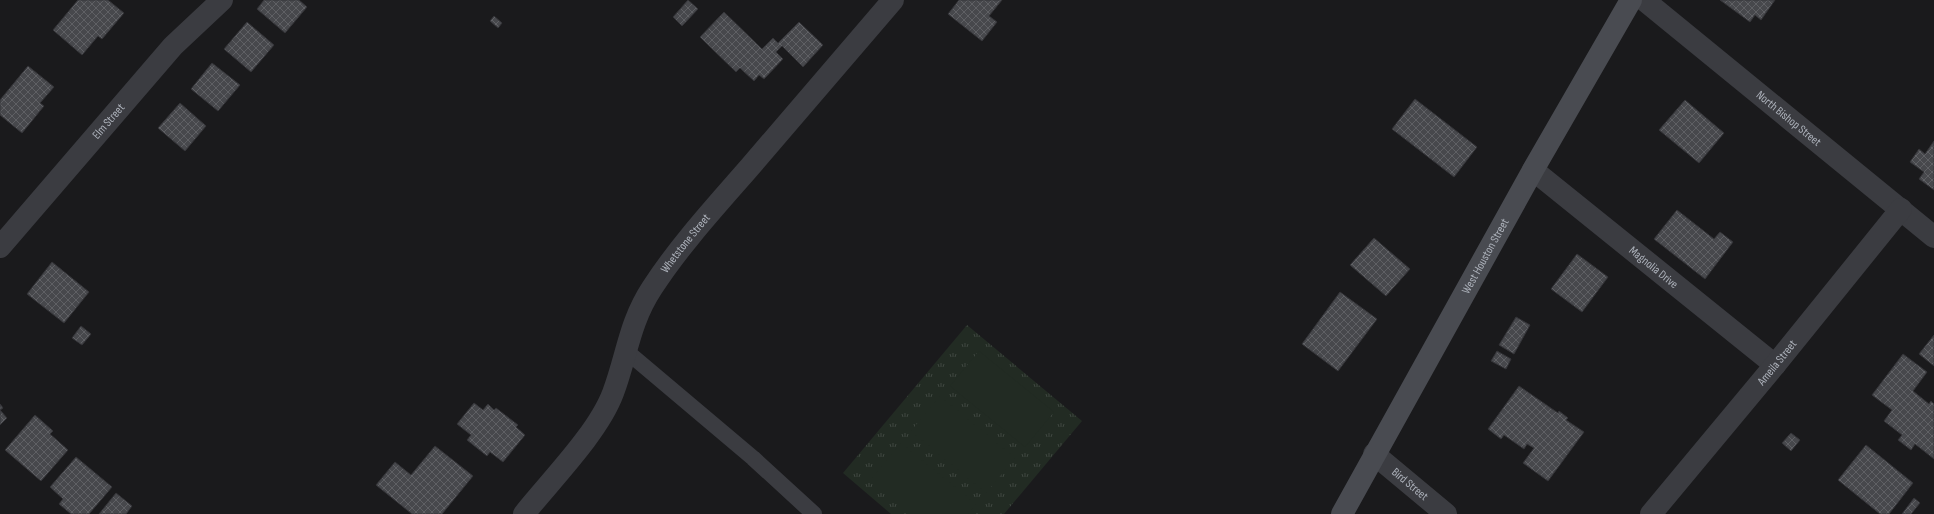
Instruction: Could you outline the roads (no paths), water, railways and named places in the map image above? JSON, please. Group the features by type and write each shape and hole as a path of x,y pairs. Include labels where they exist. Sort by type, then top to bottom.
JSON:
{"main road":[{"name":"West Houston Street","path":"1342,514 1533,170 1631,0"}],"street":[{"name":"Elm Street","path":"0,247 173,46 222,0"},
{"name":"Whetstone Street","path":"524,514 579,447 604,411 613,393 625,350 638,313 664,270 709,214 893,0"},
{"name":"North Bishop Street","path":"1644,0 1934,237"},
{"name":"Magnolia Drive","path":"1533,170 1775,365"},
{"name":"Ameila Street","path":"1651,514 1775,365 1901,209"},
{"name":"Bird Street","path":"1374,454 1446,514"}],"lane":[{"path":"625,350 753,458 814,514"}]}
